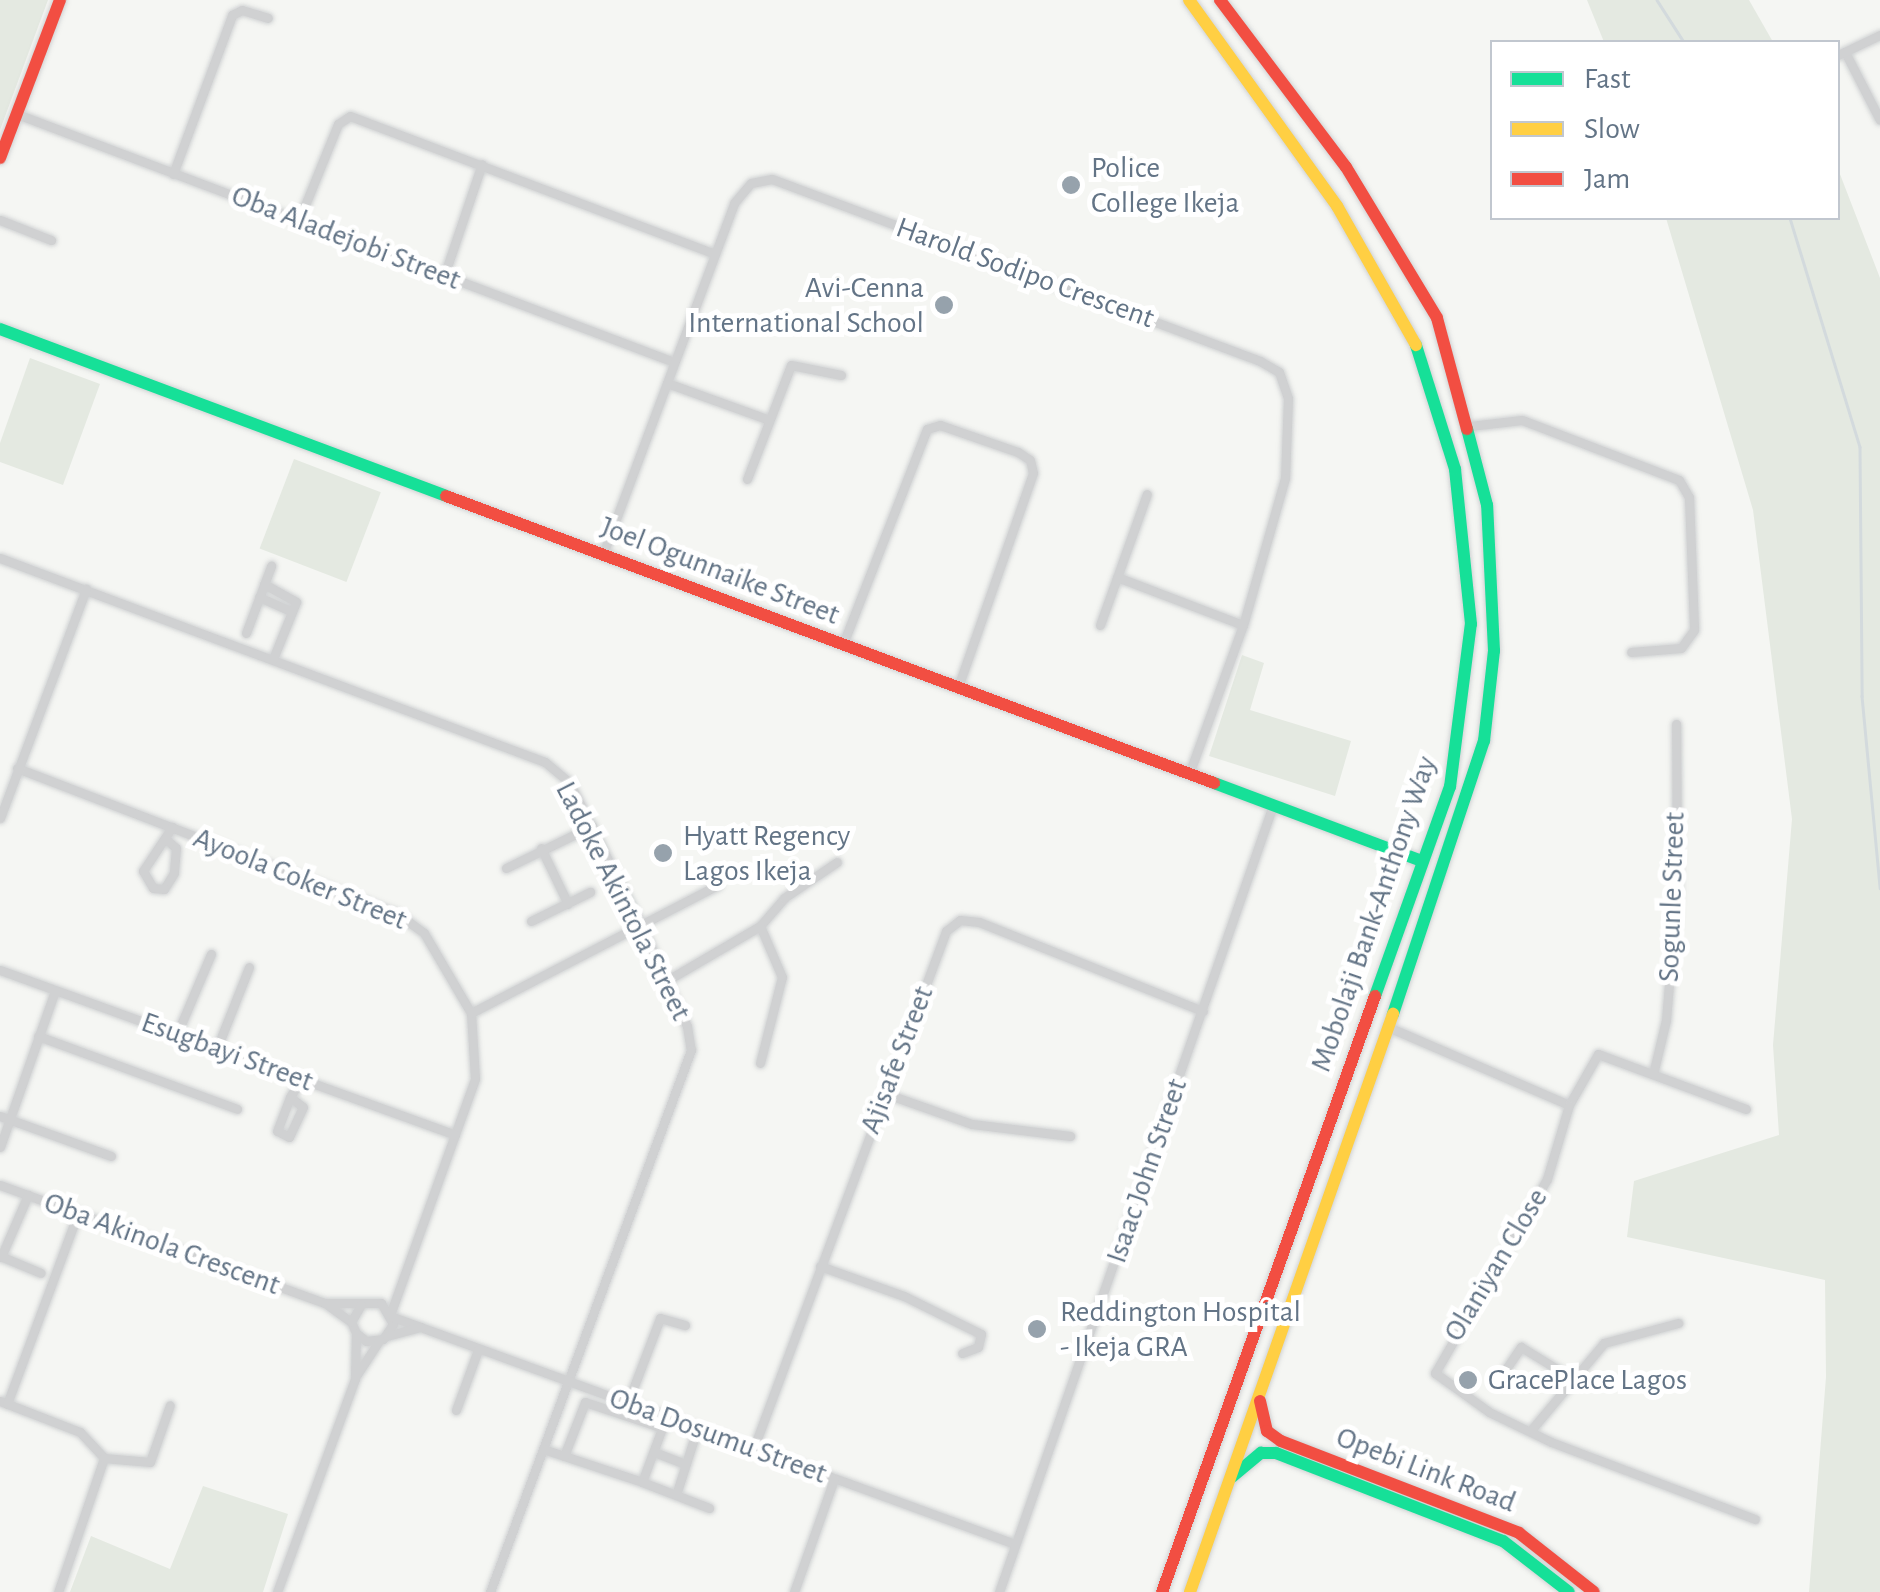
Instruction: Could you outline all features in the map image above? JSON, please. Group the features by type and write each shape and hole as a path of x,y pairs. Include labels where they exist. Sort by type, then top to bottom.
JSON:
{"main road":[{"path":"0,158 60,0"},
{"name":"Mobolaji Bank-Anthony Way","path":"1162,1592 1450,787 1467,688 1471,624 1462,503 1437,397 1404,318 1289,140 1189,0"},
{"name":"Mobolaji Bank-Anthony Way","path":"1190,1592 1473,784 1488,718 1494,569 1470,426 1446,340 1423,292 1311,121 1220,0"},
{"path":"1256,92 1271,106 1283,106 1276,75"},
{"path":"1289,140 1284,114 1296,111 1311,121"},
{"name":"Joel Ogunnaike Street","path":"0,328 1422,861"},
{"name":"Opebi Link Road","path":"1260,1392 1260,1418 1281,1442 1519,1533 1594,1592"},
{"name":"Opebi Link Road","path":"1228,1482 1247,1461 1276,1453 1503,1541 1569,1592"}],"street":[{"path":"174,174 232,15 242,10 268,18"},
{"path":"1880,35 1842,54 1880,120"},
{"name":"Oba Aladejobi Street","path":"17,114 674,362"},
{"path":"299,220 338,124 350,116 715,254"},
{"path":"444,276 482,164"},
{"name":"Harold Sodipo Crescent","path":"603,554 734,204 751,183 772,179 1280,372 1288,398 1284,478 1243,625 1189,774"},
{"path":"0,220 51,240"},
{"path":"747,479 767,419 797,361 841,374"},
{"path":"667,383 767,419"},
{"path":"1470,426 1522,420 1680,480 1689,497 1694,630 1681,648 1631,652"},
{"path":"843,644 927,430 940,424 1018,452 1030,460 1033,473 958,687"},
{"path":"1100,625 1147,494"},
{"name":"Ladoke Akintola Street","path":"0,558 532,755 569,782 640,923 691,1050 490,1592"},
{"path":"246,632 271,566"},
{"path":"1117,577 1243,625"},
{"path":"264,584 293,597 292,612 274,659"},
{"path":"0,818 86,589"},
{"path":"259,597 292,612"},
{"name":"Sogunle Street","path":"1654,1070 1666,1020 1677,888 1676,724"},
{"name":"Ayoola Coker Street","path":"17,768 413,923 471,1013"},
{"name":"Isaac John Street","path":"999,1592 1272,805"},
{"path":"506,868 592,826"},
{"path":"168,840 176,848 174,873 164,889 153,888 143,871 156,846 168,840 172,827"},
{"path":"541,848 568,904"},
{"path":"666,980 760,926 784,898 837,862"},
{"path":"276,1592 354,1379 383,1339 474,1079 471,1013 718,884"},
{"path":"531,921 590,892"},
{"name":"Ajisafe Street","path":"753,1450 946,931 960,920 1203,1011"},
{"path":"760,926 782,977 760,1062"},
{"path":"176,1034 212,954"},
{"path":"217,1048 249,967"},
{"name":"Esugbayi Street","path":"0,970 455,1135"},
{"path":"0,1147 5,1118 55,992"},
{"path":"1388,1027 1570,1105 1598,1054 1654,1070 1746,1109"},
{"path":"38,1036 237,1109"},
{"path":"290,1098 297,1086"},
{"path":"884,1093 972,1124 1070,1136"},
{"name":"Olaniyan Close","path":"1570,1105 1547,1179 1435,1368 1439,1379 1489,1412 1636,1477 1754,1519"},
{"path":"5,1118 111,1156"},
{"name":"Oba Akinola Crescent","path":"0,1185 324,1303"},
{"path":"28,1194 0,1257 41,1273"},
{"path":"78,1213 4,1403 80,1432 104,1458 150,1462 170,1405"},
{"path":"820,1266 904,1296 980,1334 978,1346 962,1354"},
{"path":"324,1303 381,1303 392,1315"},
{"path":"324,1303 351,1322 356,1333 354,1379"},
{"path":"351,1322 361,1305"},
{"name":"Oba Dosumu Street","path":"392,1315 478,1350 1015,1544"},
{"path":"628,1402 660,1318 685,1324"},
{"path":"1532,1428 1570,1377 1617,1336 1678,1323"},
{"path":"356,1333 383,1339 421,1327"},
{"path":"1506,1369 1522,1347 1570,1377"},
{"path":"456,1410 478,1350"},
{"path":"564,1456 584,1402 664,1426 642,1482"},
{"path":"676,1495 697,1429"},
{"path":"543,1450 709,1508"},
{"path":"654,1452 686,1464"},
{"path":"58,1592 104,1458"},
{"path":"794,1592 834,1479"}],"shaded area":[{"path":"0,0 48,0 0,130"},
{"path":"1587,0 1749,0 1772,40 1603,40"},
{"path":"1840,174 1880,278 1880,1592 1809,1592 1826,1377 1825,1280 1627,1237 1634,1181 1779,1135 1773,1045 1792,819 1753,510 1667,220 1840,220"},
{"path":"30,358 100,384 63,485 0,462 0,443"},
{"path":"294,459 381,492 346,582 260,549"},
{"path":"1242,655 1264,663 1250,710 1351,741 1335,796 1209,756"},
{"path":"203,1486 288,1514 263,1592 70,1592 91,1536 170,1569"}],"waterway":[{"path":"1657,0 1683,40"},
{"path":"1791,220 1860,447 1862,696 1880,888"}],"traffic: fast":[{"path":"0,329 446,496"},
{"path":"1375,996 1450,787 1471,624 1455,469 1416,345"},
{"path":"1393,1014 1484,741 1494,651 1487,505 1467,429"},
{"path":"1214,783 1422,861"},
{"path":"1232,1477 1261,1453 1276,1453 1503,1541 1569,1592"}],"traffic: slow":[{"path":"1189,0 1337,206 1416,345"},
{"path":"1190,1592 1393,1014"}],"traffic: jam":[{"path":"0,158 60,0"},
{"path":"1220,0 1346,167 1437,318 1467,429"},
{"path":"446,496 1214,783"},
{"path":"1162,1592 1375,996"},
{"path":"1260,1401 1267,1431 1281,1441 1519,1533 1594,1592"}],"place":[{"name":"Police College Ikeja","path":"1071,185"},
{"name":"Avi-Cenna International School","path":"944,305"},
{"name":"Hyatt Regency Lagos Ikeja","path":"663,853"},
{"name":"Reddington Hospital - Ikeja GRA","path":"1037,1329"},
{"name":"GracePlace Lagos","path":"1468,1380"}]}
